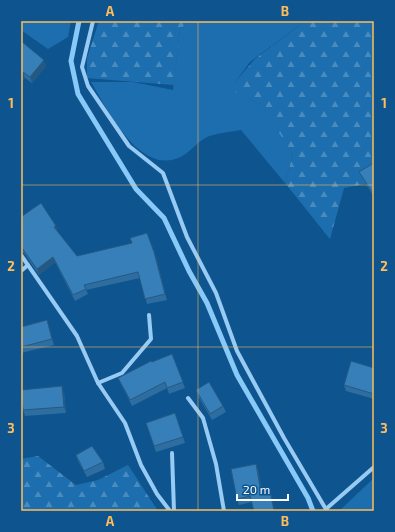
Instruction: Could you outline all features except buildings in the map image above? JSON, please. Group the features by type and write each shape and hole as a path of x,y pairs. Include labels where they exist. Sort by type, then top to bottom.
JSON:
{"street":[{"path":"93,21 82,67 88,86 129,146 163,173 186,237 216,293 237,351 284,438 327,510 374,466"},
{"path":"21,255 77,336 98,383 125,423 141,465 157,494 170,511"},
{"path":"21,271 28,265"},
{"path":"98,383 122,373 151,339 149,315"},
{"path":"188,398 203,418 216,464 224,511"},
{"path":"172,453 174,511"}],"green space":[{"path":"21,21 71,21 68,37 48,49 21,30"},
{"path":"99,21 190,21 180,29 174,85 87,78 87,58"},
{"path":"190,21 305,21 250,62 230,89 260,104 277,126 293,154 285,183 241,130 209,136 178,158 164,160 150,157 138,148 126,136 106,108 91,82 133,82 173,90 180,29"},
{"path":"305,21 374,21 374,182 344,188 330,239 285,183 293,154 260,104 229,89 255,59"},
{"path":"38,456 76,485 98,480 128,465 158,511 21,511 21,459"},
{"path":"374,478 374,511 339,511"}],"waterway":[{"path":"79,21 71,61 78,94 136,189 164,218 189,271 207,303 237,375 308,498 313,511"}]}
